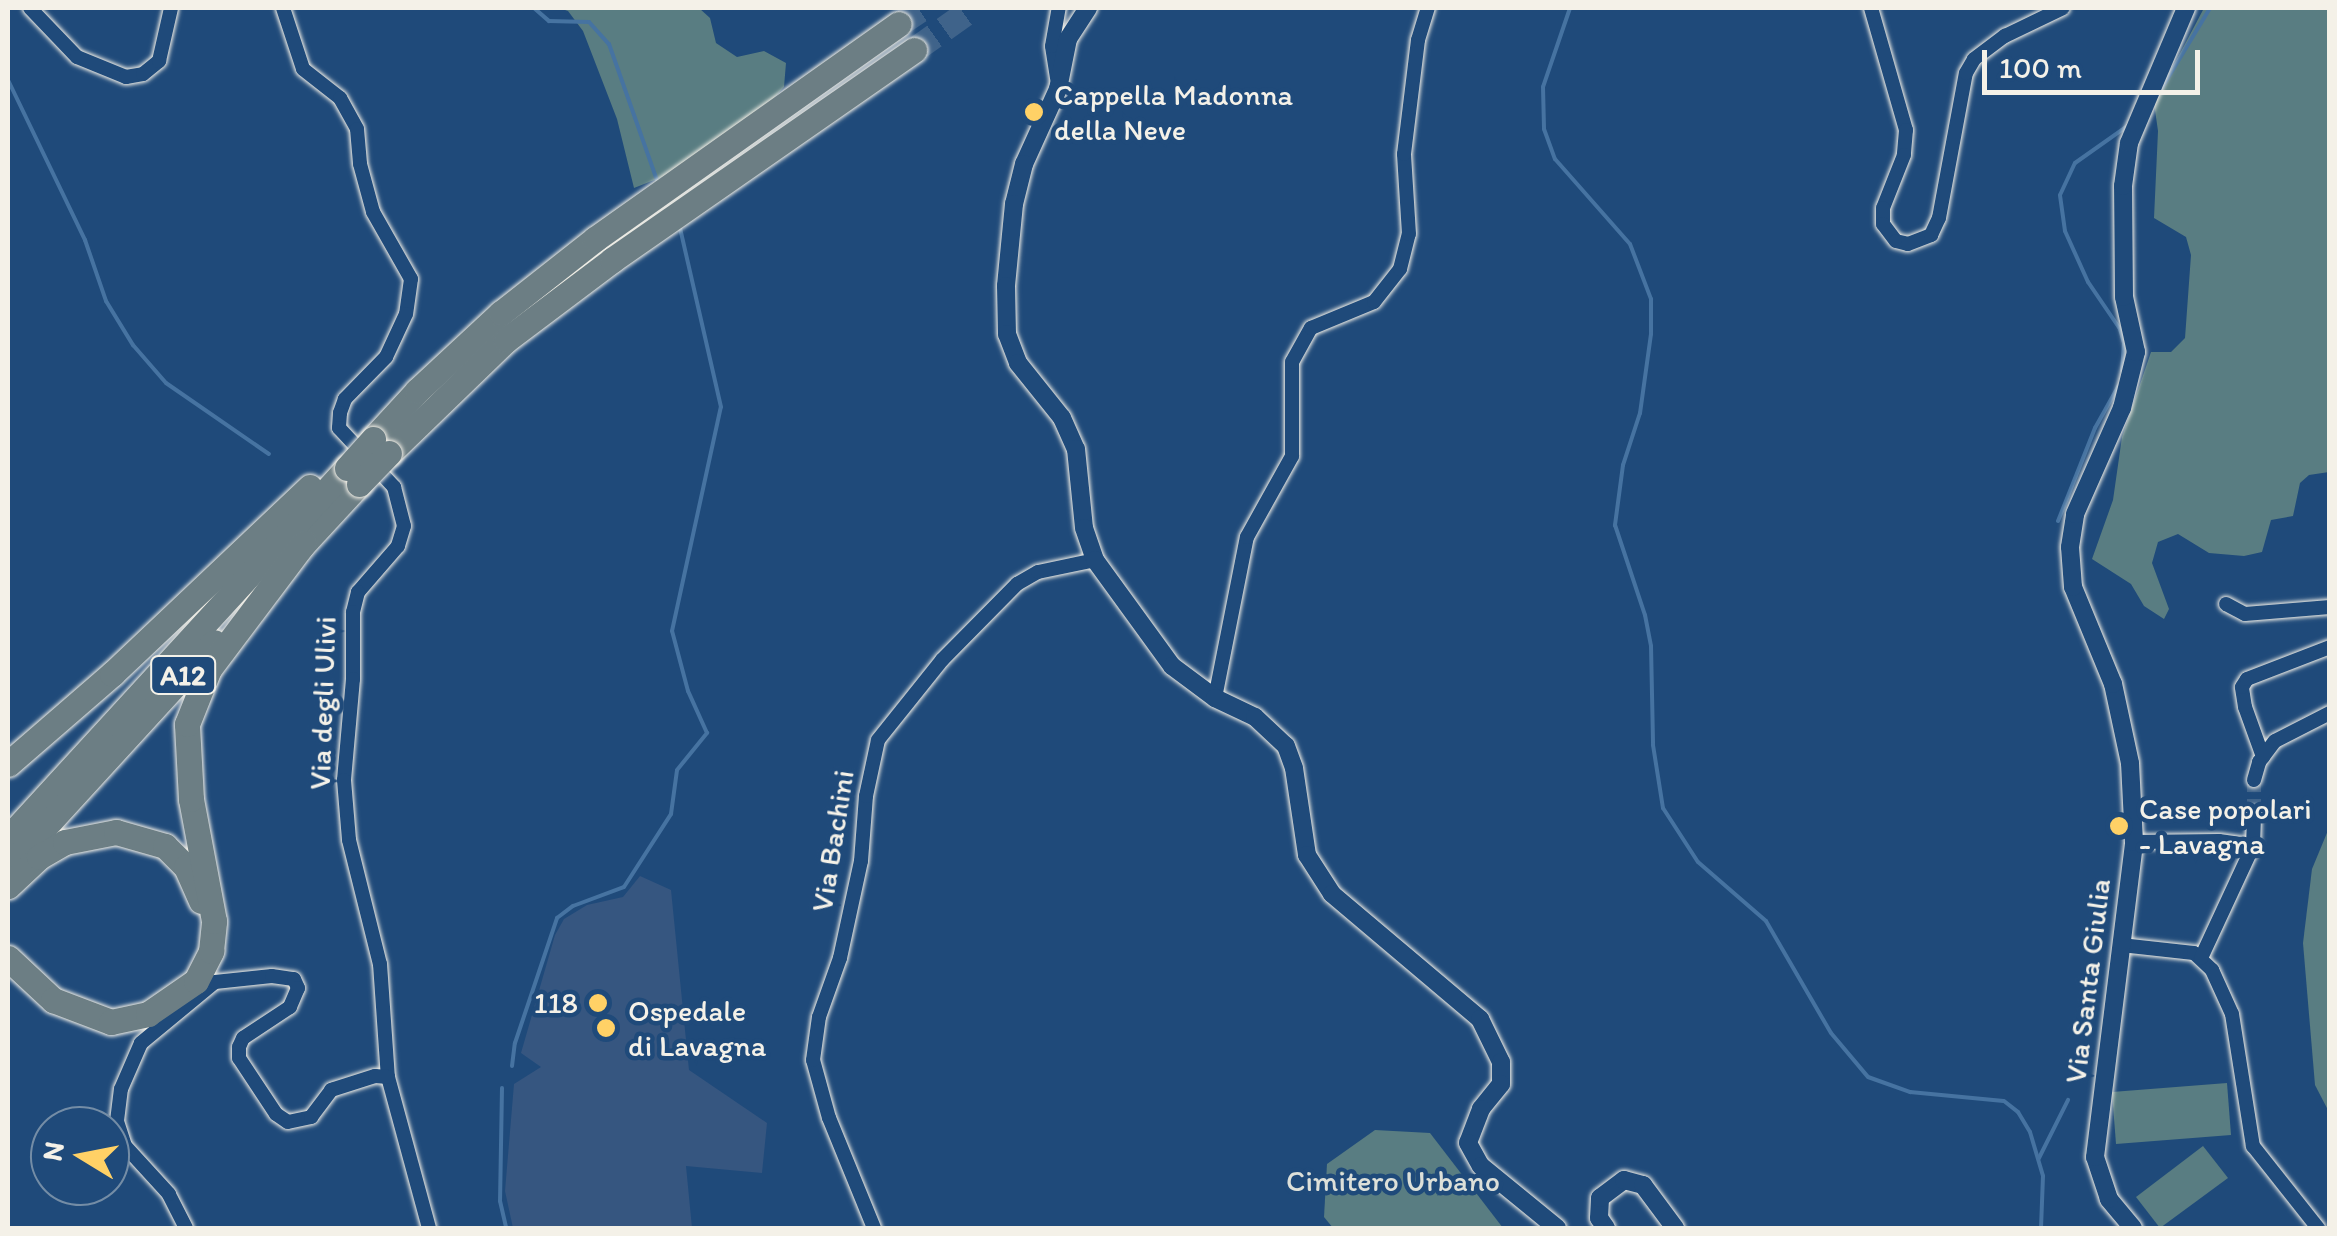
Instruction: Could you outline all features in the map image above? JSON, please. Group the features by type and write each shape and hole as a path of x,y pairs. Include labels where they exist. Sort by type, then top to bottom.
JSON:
{"highway":[{"name":"A12","path":"426,398 501,313 595,239 809,92 899,24"},
{"name":"A12","path":"8,838 379,437 612,260 914,50"},
{"name":"A12","path":"8,867 304,543 348,471"},
{"path":"8,764 348,471"},
{"path":"8,958 53,1000 110,1022 148,1014 176,999 196,981 211,951 214,921 191,799 188,724 210,669 304,543"},
{"path":"8,886 39,857 88,834 116,832 165,846 198,886 206,924 200,954 176,999"}],"street":[{"path":"30,8 77,57 126,77 143,74 159,61 171,8"},
{"name":"Via degli Ulivi","path":"283,8 303,69 340,98 357,129 360,164 372,212 410,279 406,314 386,357 345,399 340,428 388,478 404,526 398,546 358,592 352,612 353,679 344,780 349,840 380,964 388,1077 429,1228"},
{"path":"1058,89 1052,46 1059,8"},
{"path":"1088,8 1068,39 1058,89 1024,164 1014,204 1006,286 1007,334 1018,362 1062,418 1076,449 1084,528 1095,560 1172,666 1215,698 1255,718 1286,746 1294,768 1307,855 1332,894 1480,1019 1501,1062 1501,1084 1481,1108 1468,1142 1481,1166 1557,1228"},
{"path":"1215,698 1246,538 1292,456 1292,362 1312,328 1374,302 1400,269 1409,234 1404,154 1418,40 1428,8"},
{"path":"1870,8 1906,130 1904,155 1883,208 1883,224 1896,241 1908,244 1931,235 1939,218 1966,73 1974,58 2004,36 2063,8"},
{"name":"Via Santa Giulia","path":"2133,1228 2109,1199 2096,1157 2134,842 2124,722 2073,587 2070,547 2075,514 2122,408 2136,352 2124,297 2123,186 2129,144 2186,8"},
{"name":"Via Bachini","path":"874,1228 829,1118 814,1060 819,1017 840,958 861,861 866,796 878,740 942,660 1017,584 1038,572 1095,560"},
{"path":"2226,604 2245,614 2330,607"},
{"path":"2264,757 2245,707 2242,687 2247,679 2330,647"},
{"path":"2254,780 2275,741 2330,713"},
{"path":"2202,958 2253,846 2254,813"},
{"path":"2134,842 2253,846"},
{"path":"2120,945 2202,958 2212,970 2232,1014 2254,1146 2318,1228"},
{"path":"186,1228 170,1194 125,1146 116,1121 121,1089 141,1043 215,982 272,976 294,979 298,988 290,1007 243,1038 239,1047 240,1058 266,1100 288,1122 311,1117 331,1090 374,1076 388,1077"},
{"path":"1606,1228 1599,1218 1600,1198 1624,1180 1651,1192 1675,1228"}],"shaded area":[{"name":"Ospedale di Lavagna","path":"640,876 671,890 689,1070 767,1123 762,1173 686,1166 692,1228 513,1228 505,1191 514,1084 541,1067 521,1053 555,935 564,919 587,905 623,897"}],"green space":[{"path":"559,8 699,8 710,18 716,43 737,57 764,51 786,63 784,87 767,105 667,175 634,188 617,119 583,31 568,11"},
{"path":"2204,8 2329,8 2329,472 2309,475 2300,483 2293,516 2271,520 2262,552 2244,556 2209,553 2178,534 2158,542 2152,563 2169,609 2164,619 2144,606 2131,584 2092,559 2113,500 2122,437 2151,352 2171,352 2185,338 2191,255 2186,237 2154,218 2158,131 2154,103"},
{"path":"2329,828 2329,1112 2315,1085 2303,943 2312,869"},
{"path":"2227,1083 2231,1135 2116,1144 2112,1092"},
{"name":"Cimitero Urbano","path":"1375,1130 1430,1133 1503,1228 1333,1228 1324,1217 1327,1164"},
{"path":"2203,1146 2228,1178 2160,1228 2136,1197"}],"waterway":[{"path":"534,8 549,21 589,22 609,44 657,180"},
{"path":"1570,8 1543,87 1544,129 1555,159 1630,244 1651,299 1651,334 1640,413 1623,465 1615,525 1645,615 1651,646 1653,745 1663,808 1698,862 1766,921 1831,1033 1868,1077 1910,1092 2004,1101 2018,1112 2030,1132 2043,1176 2041,1228"},
{"path":"2157,96 2210,8"},
{"path":"8,80 85,240 106,301 133,345 166,383 269,454"},
{"path":"2122,371 2124,343 2120,329 2088,282 2065,231 2060,195 2075,163 2130,124"},
{"path":"512,1066 515,1043 557,918 573,906 624,887 671,814 677,770 707,733 688,691 672,631 721,407 679,224"},
{"path":"2058,521 2095,428 2119,385"},
{"path":"502,1088 500,1201 506,1228"},
{"path":"2039,1158 2068,1100"}],"tunnel":[{"path":"899,24 923,8"},
{"path":"914,50 973,8"},
{"path":"2254,780 2254,813"}],"place":[{"name":"Cappella Madonna della Neve","path":"1034,112"},
{"name":"Case popolari - Lavagna","path":"2119,826"},
{"name":"118","path":"598,1003"},
{"name":"Ospedale di Lavagna","path":"606,1028"}]}
